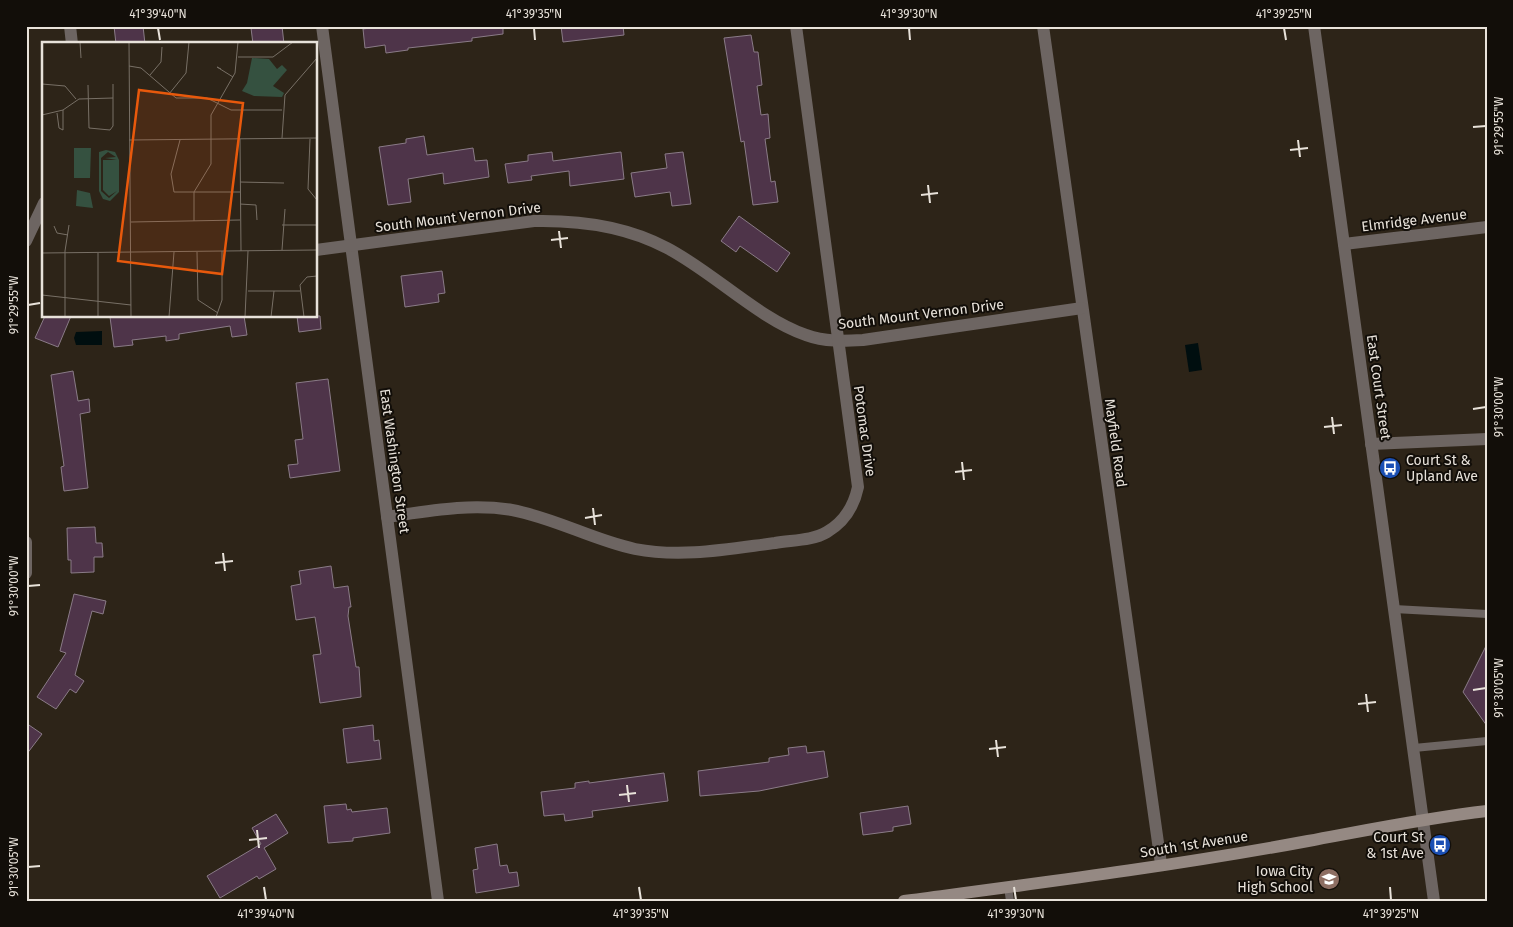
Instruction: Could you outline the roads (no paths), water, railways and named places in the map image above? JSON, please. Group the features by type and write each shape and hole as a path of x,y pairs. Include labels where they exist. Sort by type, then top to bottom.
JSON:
{"main road":[{"name":"South 1st Avenue","path":"904,901 1161,864 1308,841 1423,819 1487,811"}],"street":[{"path":"70,26 72,42"},
{"name":"East Washington Street","path":"322,26 438,901"},
{"name":"Potomac Drive","path":"388,517 448,508 475,507 511,510 546,518 603,540 635,549 668,553 709,552 814,537 838,525 848,512 858,486 796,26"},
{"name":"Mayfield Road","path":"1043,26 1161,864"},
{"name":"East Court Street","path":"1314,26 1434,901"},
{"path":"26,240 29,227 42,206"},
{"name":"South Mount Vernon Drive","path":"318,250 534,221 568,220 602,225 635,234 666,247 784,326 807,335 838,341 863,340 1082,308"},
{"path":"29,227 42,233"},
{"name":"Elmridge Avenue","path":"1344,244 1487,227"},
{"path":"1372,444 1487,439"},
{"path":"26,542 26,573"}],"lane":[{"path":"1394,609 1487,614"},
{"path":"1414,748 1487,741"},
{"path":"1008,887 1010,901"}],"place":[{"name":"Court St & Upland Ave","path":"1390,468"},
{"name":"Court St & 1st Ave","path":"1440,845"},
{"name":"Iowa City High School","path":"1329,879"}]}
